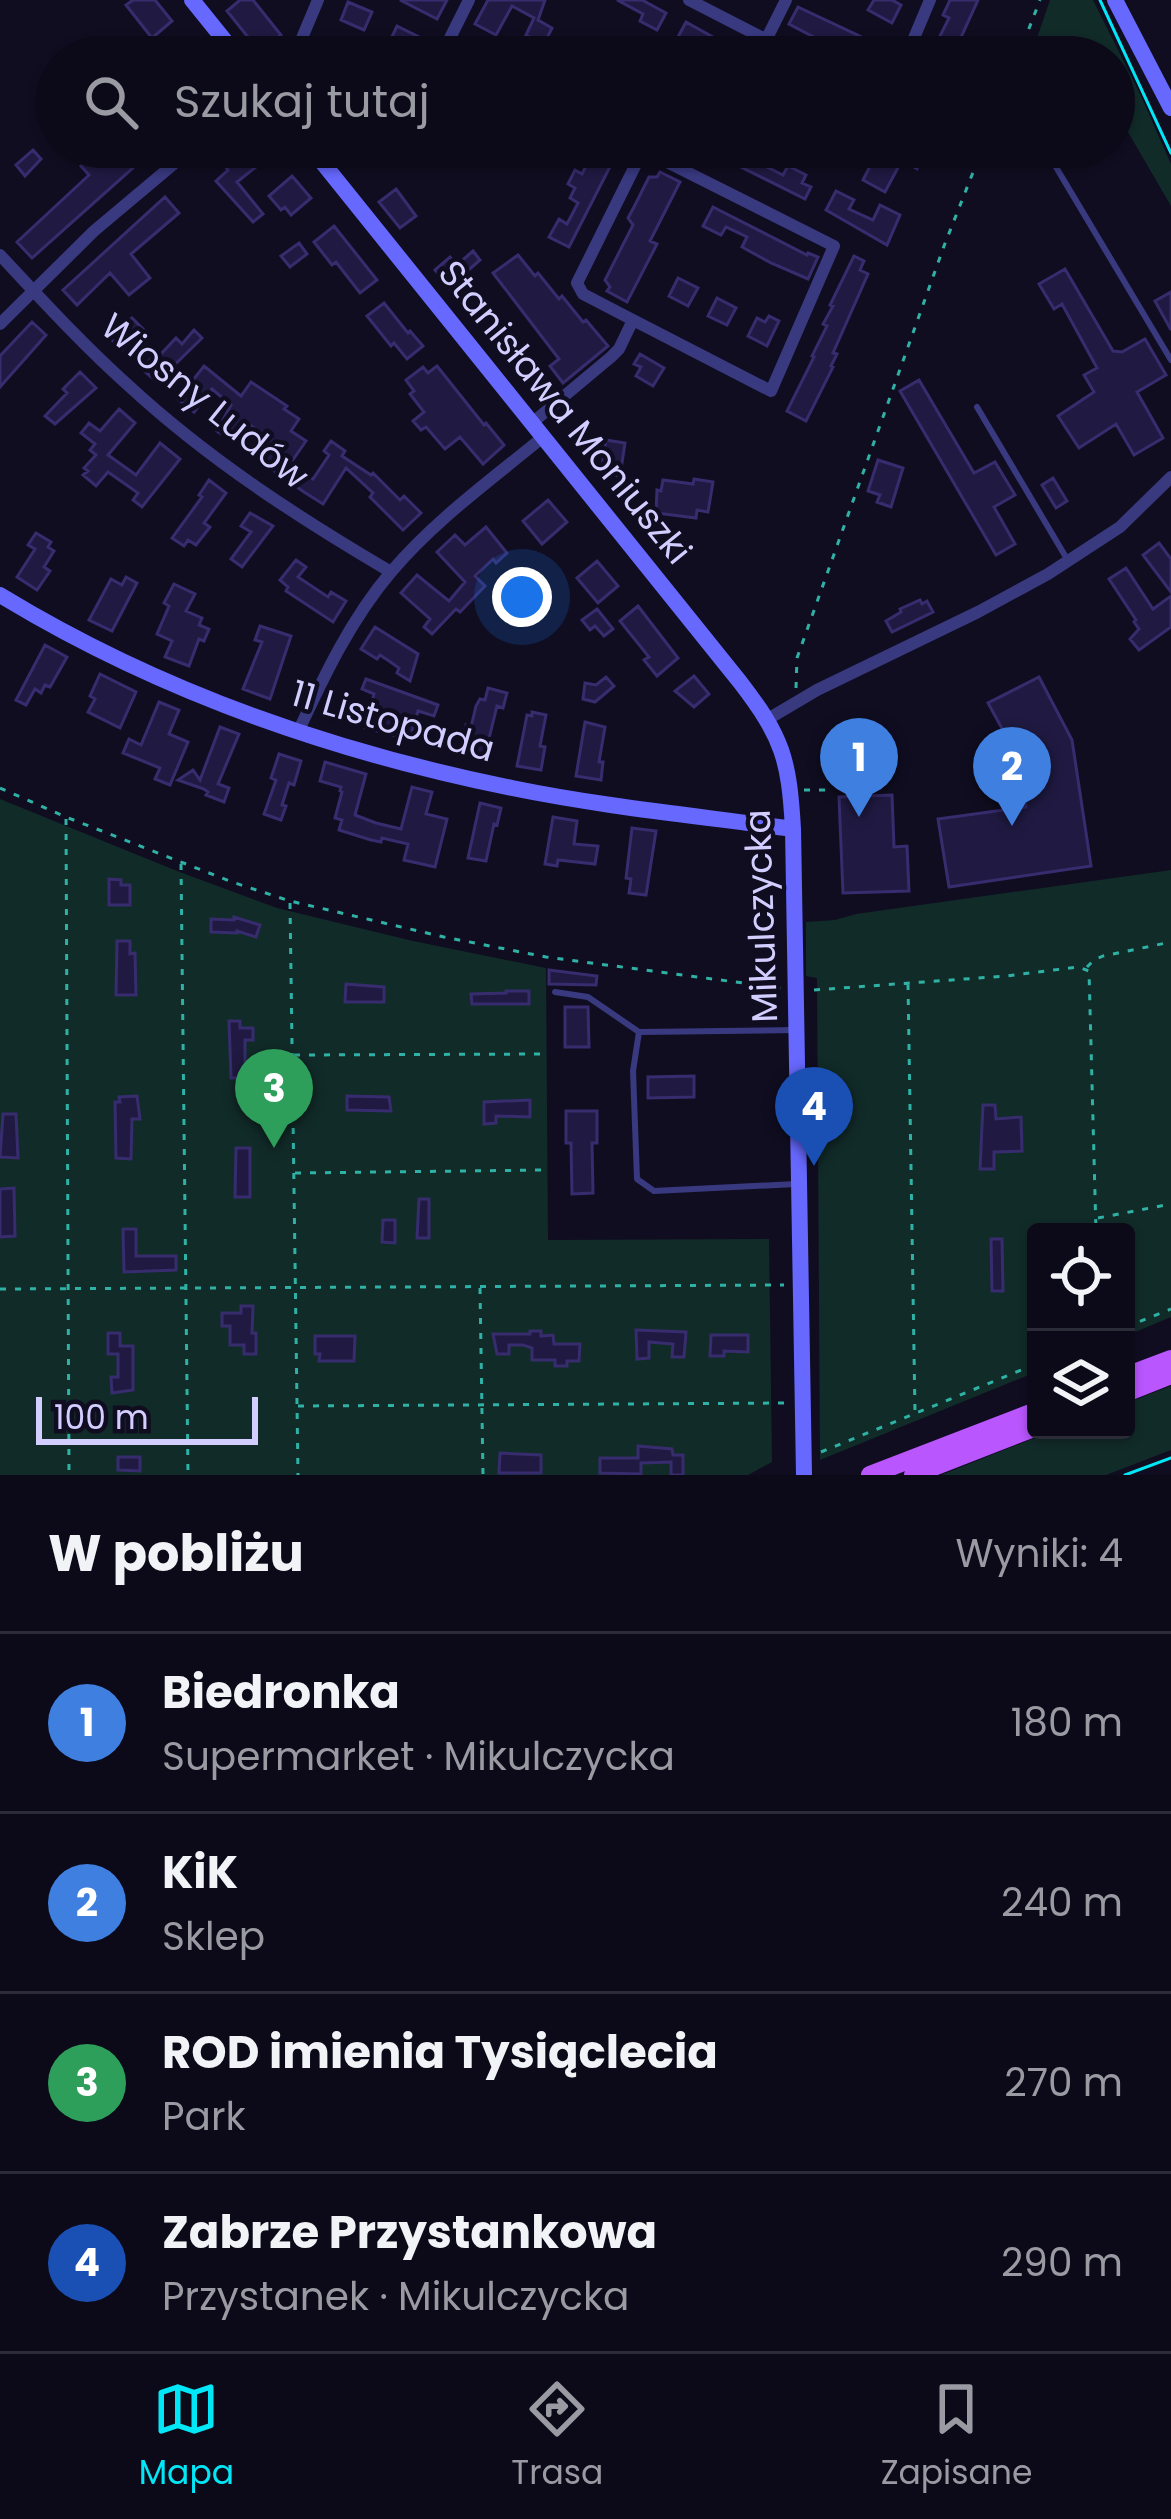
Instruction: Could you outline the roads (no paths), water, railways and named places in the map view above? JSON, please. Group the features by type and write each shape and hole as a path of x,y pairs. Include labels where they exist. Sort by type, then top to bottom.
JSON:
{"main road":[{"path":"1135,1373 1171,1359"},
{"path":"1135,1390 1171,1376"},
{"path":"870,1475 1027,1414"},
{"path":"913,1475 1027,1431"}],"street":[{"path":"192,0 221,36"},
{"path":"303,36 318,0"},
{"path":"451,36 469,0"},
{"path":"689,0 758,36"},
{"path":"768,36 786,0"},
{"path":"915,36 930,0"},
{"path":"1114,0 1133,36"},
{"path":"1135,40 1171,108"},
{"path":"0,324 94,231 169,168"},
{"name":"Stanisława Moniuszki","path":"327,168 768,719"},
{"path":"634,168 577,283 583,294 771,391 834,246 679,168"},
{"name":"Wiosny Ludów","path":"0,255 130,388 193,440 318,529 391,572"},
{"path":"298,731 341,645 391,572 619,349 633,320"},
{"path":"768,719 1069,562 1120,527 1171,477"},
{"name":"11 Listopada","path":"0,595 114,658 200,696 298,731 516,789 793,829"},
{"name":"Mikulczycka","path":"768,719 790,781 793,829 804,1466"}],"lane":[{"path":"1057,168 1171,360"},
{"path":"977,407 1069,562"},
{"path":"555,992 588,997 639,1032 798,1030"},
{"path":"639,1032 633,1071 637,1179 654,1191 800,1184"}],"tram line":[{"path":"1100,0 1117,36"},
{"path":"1135,75 1171,153"},
{"path":"1125,1475 1171,1458"}],"place":[{"name":"Biedronka","path":"859,817"},
{"name":"KiK","path":"1012,826"},
{"name":"ROD imienia Tysiąclecia","path":"274,1148"},
{"name":"Zabrze Przystankowa","path":"814,1166"}]}
